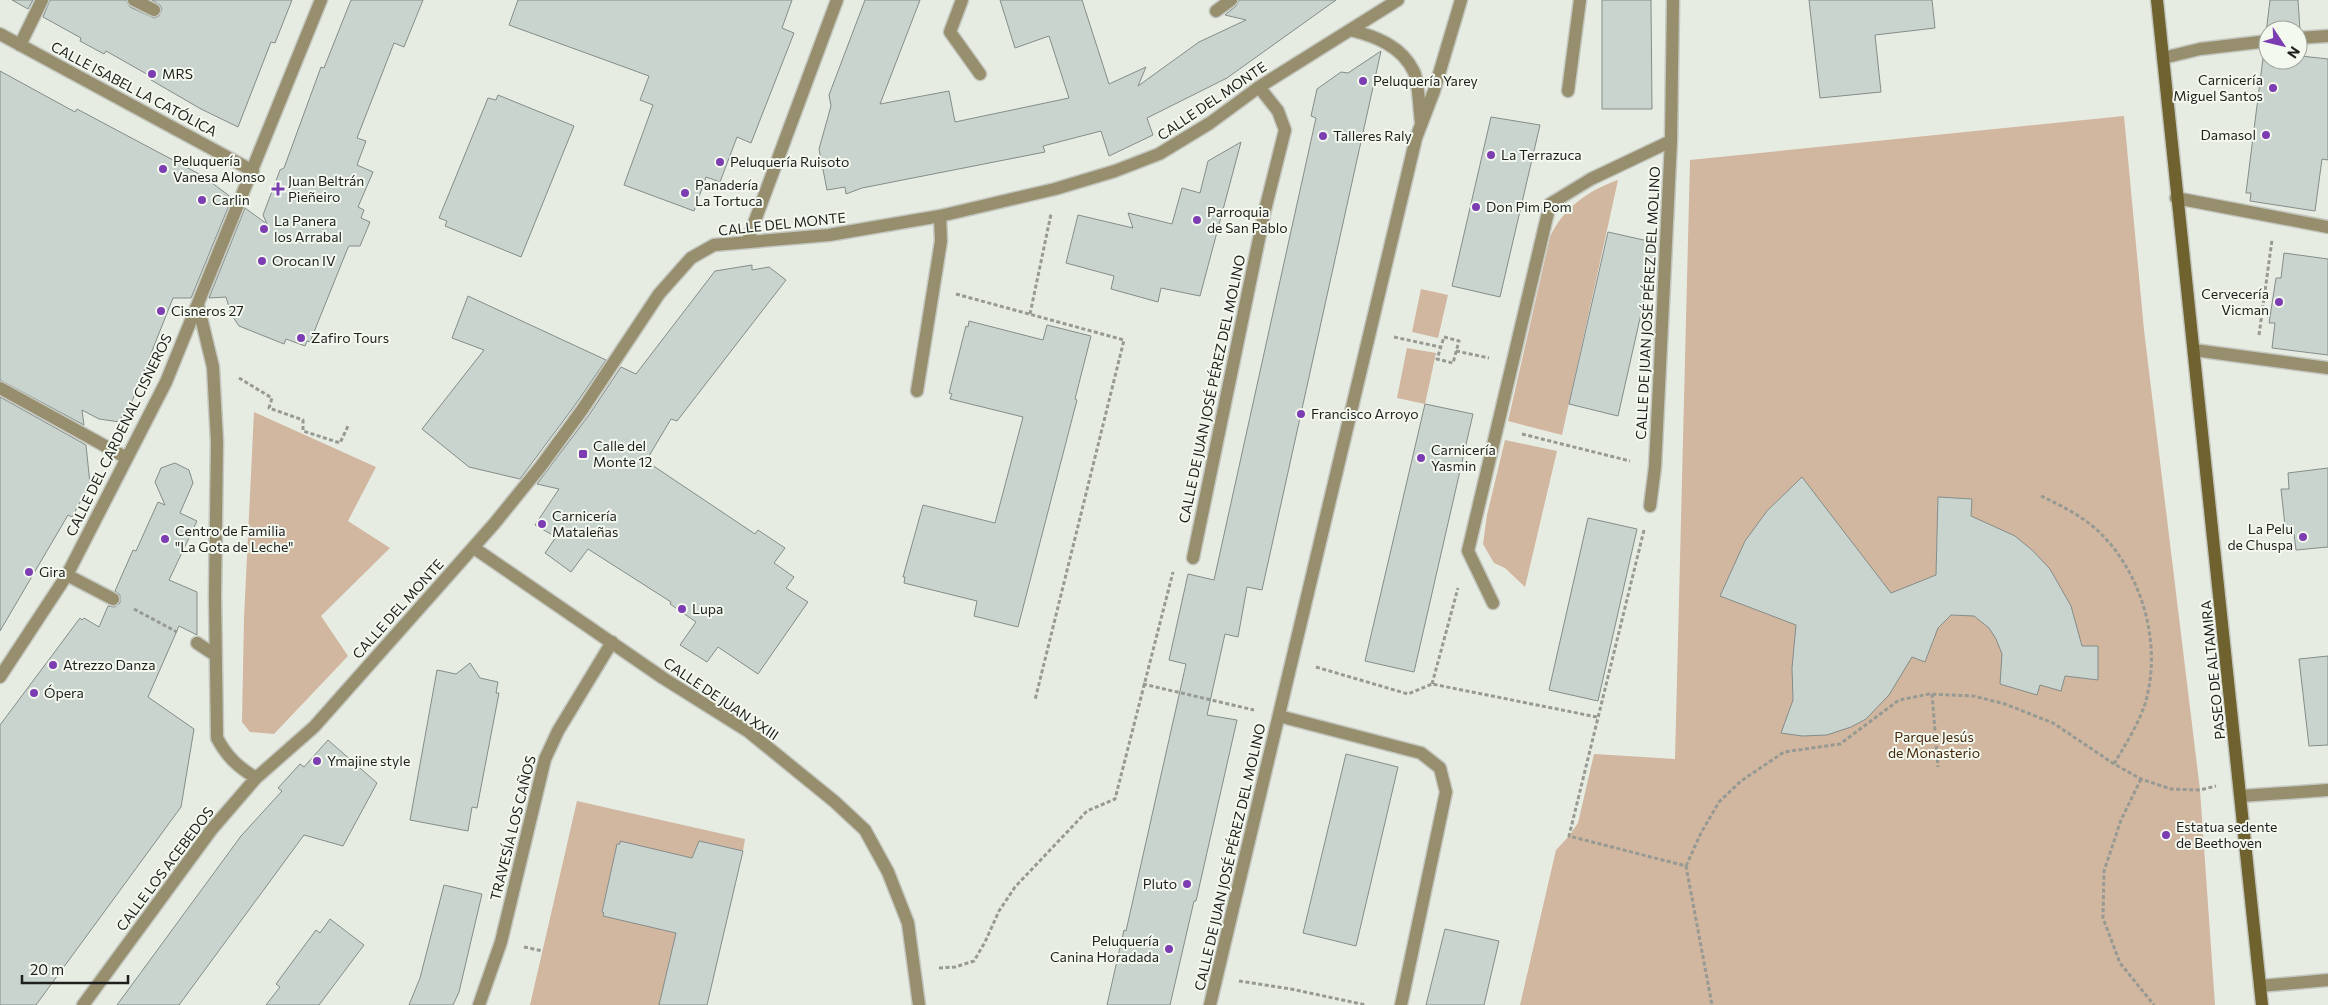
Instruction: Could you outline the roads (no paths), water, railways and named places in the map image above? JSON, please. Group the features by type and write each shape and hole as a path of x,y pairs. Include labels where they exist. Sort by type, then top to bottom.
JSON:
{"main road":[{"name":"PASEO DE ALTAMIRA","path":"2157,0 2176,198 2240,780 2262,1005"}],"street":[{"path":"20,45 42,0"},
{"path":"134,0 154,10"},
{"name":"CALLE DEL CARDENAL CISNEROS","path":"0,677 67,574 125,457 166,382 321,0"},
{"path":"747,242 837,0"},
{"path":"962,0 950,32 980,74"},
{"path":"1216,11 1231,0"},
{"name":"CALLE DEL MONTE","path":"256,778 314,727 429,595 474,548 541,466 582,410 658,294 691,258 714,245 829,235 940,216 1055,189 1115,171 1159,154 1210,123 1259,87 1398,0"},
{"name":"CALLE DE JUAN JOSÉ PÉREZ DEL MOLINO","path":"1210,1005 1421,122 1434,91 1461,0"},
{"path":"1568,91 1580,0"},
{"name":"CALLE DE JUAN JOSÉ PÉREZ DEL MOLINO","path":"1650,506 1654,467 1671,141 1673,0"},
{"name":"CALLE DE JUAN JOSÉ PÉREZ DEL MOLINO","path":"1350,30 1376,36 1396,48 1414,72 1421,122"},
{"name":"CALLE ISABEL LA CATÓLICA","path":"0,34 253,171"},
{"path":"2308,37 2328,36"},
{"path":"2163,58 2200,49 2258,42"},
{"name":"CALLE DE JUAN JOSÉ PÉREZ DEL MOLINO","path":"1193,558 1265,210 1285,130 1278,111 1259,87"},
{"name":"CALLE DE JUAN JOSÉ PÉREZ DEL MOLINO","path":"1493,603 1468,551 1550,204 1591,179 1671,141"},
{"path":"2176,198 2328,227"},
{"path":"917,391 942,242 940,216"},
{"path":"198,306 213,367 217,442 215,655 217,738 225,754 236,765 256,778"},
{"path":"2194,350 2328,368"},
{"path":"0,388 125,457"},
{"name":"CALLE DE JUAN XXIII","path":"474,548 663,678 748,732 835,802 865,830 888,872 908,923 919,1005"},
{"path":"67,574 113,599"},
{"name":"TRAVESÍA LOS CAÑOS","path":"479,1005 501,942 545,759 558,731 612,642"},
{"path":"197,643 215,655"},
{"name":"CALLE DE JUAN JOSÉ PÉREZ DEL MOLINO","path":"1279,716 1421,753 1440,768 1446,792 1401,1005"},
{"name":"CALLE LOS ACEBEDOS","path":"83,1005 212,829 256,778"},
{"path":"2241,796 2328,790"},
{"path":"2260,986 2328,980"}],"place":[{"name":"MRS","path":"152,74"},
{"name":"Peluquería Yarey","path":"1363,81"},
{"name":"Carnicería Miguel Santos","path":"2273,88"},
{"name":"Damasol","path":"2266,135"},
{"name":"Talleres Raly","path":"1323,136"},
{"name":"La Terrazuca","path":"1491,155"},
{"name":"Peluquería Ruisoto","path":"720,162"},
{"name":"Peluquería Vanesa Alonso","path":"163,169"},
{"name":"Juan Beltrán Pieñeiro","path":"278,189"},
{"name":"Panadería La Tortuca","path":"685,193"},
{"name":"Carlin","path":"202,200"},
{"name":"Don Pim Pom","path":"1476,207"},
{"name":"Parroquia de San Pablo","path":"1197,220"},
{"name":"La Panera los Arrabal","path":"264,229"},
{"name":"Orocan IV","path":"262,261"},
{"name":"Cervecería Vicman","path":"2279,302"},
{"name":"Cisneros 27","path":"161,311"},
{"name":"Zafiro Tours","path":"301,338"},
{"name":"Francisco Arroyo","path":"1301,414"},
{"name":"Calle del Monte 12","path":"583,454"},
{"name":"Carnicería Yasmin","path":"1421,458"},
{"name":"Carnicería Mataleñas","path":"542,524"},
{"name":"La Pelu de Chuspa","path":"2303,537"},
{"name":"Centro de Familia \"La Gota de Leche\"","path":"165,539"},
{"name":"Gira","path":"29,572"},
{"name":"Lupa","path":"682,609"},
{"name":"Atrezzo Danza","path":"53,665"},
{"name":"Ópera","path":"34,693"},
{"name":"Ymajine style","path":"317,761"},
{"name":"Estatua sedente de Beethoven","path":"2166,835"},
{"name":"Pluto","path":"1187,884"},
{"name":"Peluquería Canina Horadada","path":"1169,949"}],"park label":[{"name":"Parque Jesús de Monasterio","path":"1934,746"}]}
